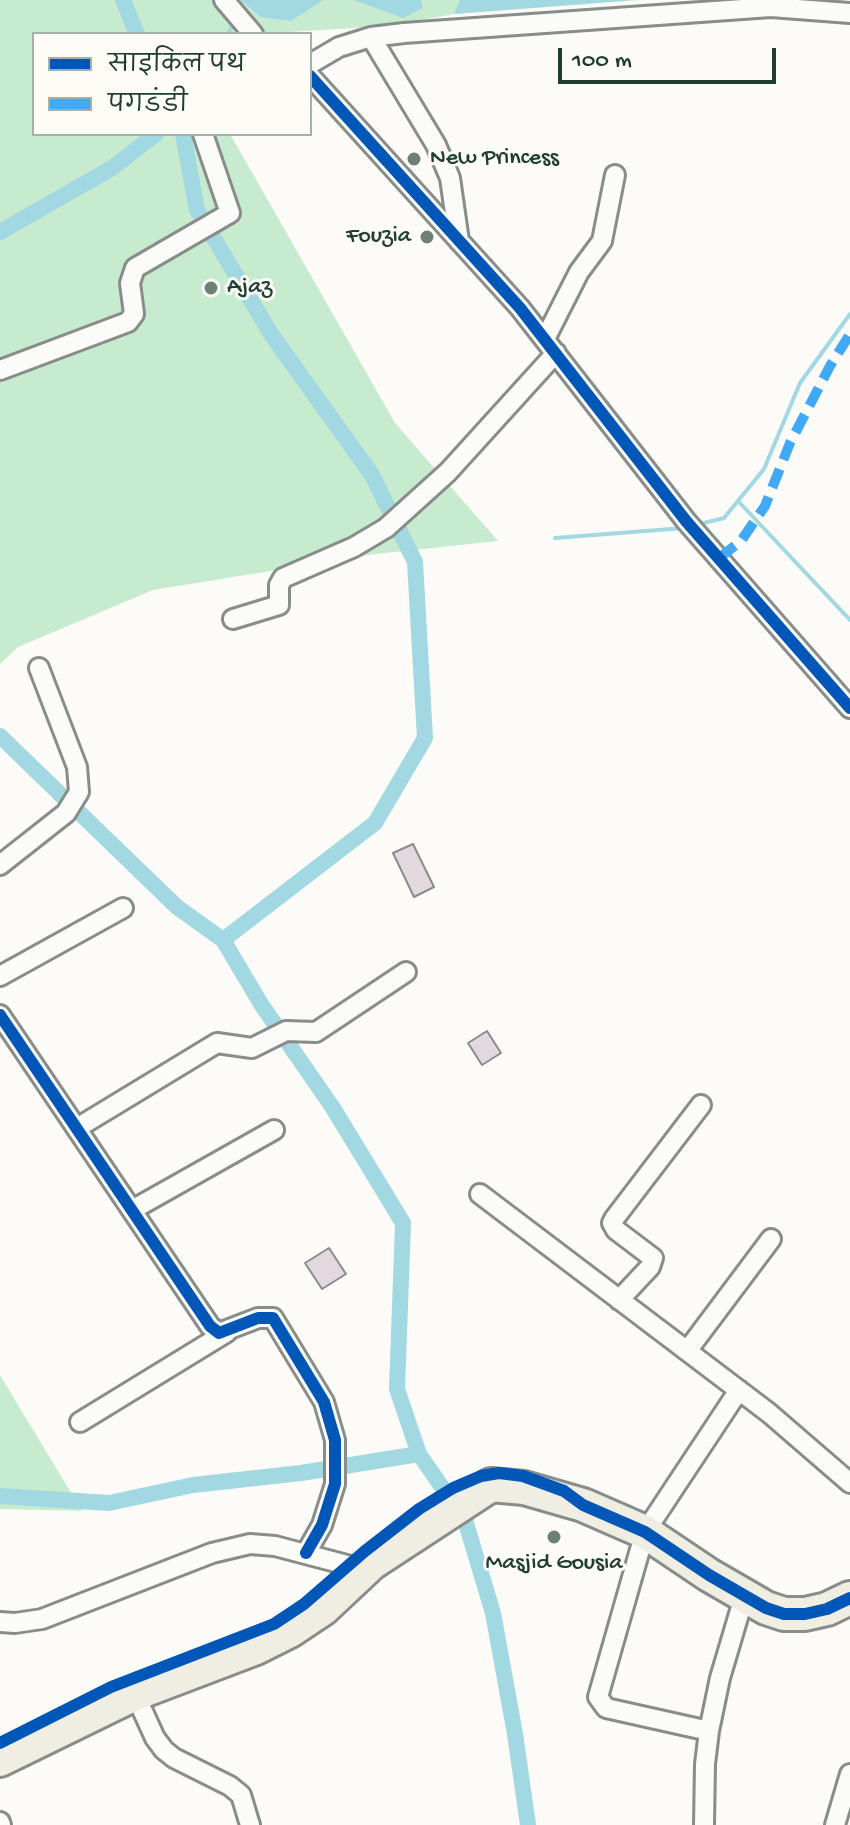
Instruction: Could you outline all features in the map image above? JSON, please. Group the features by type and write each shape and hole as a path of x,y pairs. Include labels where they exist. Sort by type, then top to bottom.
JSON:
{"highway":[{"path":"0,1743 111,1687 274,1624 363,1562 434,1499 483,1482 499,1473 523,1476 564,1491 583,1505 645,1532 744,1597 784,1614 805,1614 827,1609 850,1598"},
{"path":"0,1760 135,1694 256,1648 290,1631 323,1609 363,1562"}],"street":[{"path":"227,5 251,32"},
{"path":"312,63 339,47 371,37 600,17 771,7 850,13"},
{"path":"371,37 436,145 450,178 459,241"},
{"path":"312,78 550,346 699,537 850,708"},
{"path":"0,370 128,322 134,314 130,283 132,272 230,213 204,136"},
{"path":"233,619 279,605 279,583 283,578 354,547 386,528 448,472 550,346 579,272 602,241 615,175"},
{"path":"0,865 75,800 77,767 39,668"},
{"path":"0,976 123,908"},
{"path":"77,1128 213,1045 226,1043 252,1048 286,1031 316,1032 406,972"},
{"path":"0,1015 210,1326 219,1333 227,1332"},
{"path":"619,1300 650,1267 653,1258 616,1230 612,1223 701,1105"},
{"path":"132,1210 274,1130"},
{"path":"480,1194 739,1390 821,1455 850,1483"},
{"path":"687,1351 771,1239"},
{"path":"80,1422 227,1332 258,1318 273,1318 324,1402 333,1426 335,1484 322,1525 306,1553"},
{"path":"709,1731 606,1708 598,1697 645,1532 739,1390"},
{"path":"0,1622 42,1619 212,1553 250,1544 363,1562"},
{"path":"704,1825 709,1731 720,1678 744,1597"},
{"path":"135,1694 155,1738 164,1750 241,1795 250,1825"},
{"path":"835,1825 850,1774"}],"green space":[{"path":"0,0 642,0 454,14 387,26 288,32 32,32 32,136 231,136 395,423 498,541 376,554 153,590 18,647 0,664"},
{"path":"0,1375 82,1511 0,1509"}],"water":[{"path":"240,0 323,0 291,21 261,17"},
{"path":"354,0 421,0 423,8 403,18"},
{"path":"460,0 633,0 454,14"}],"building":[{"path":"413,844 434,887 414,897 393,853"},
{"path":"487,1031 501,1053 482,1065 468,1043"},
{"path":"329,1248 346,1274 322,1289 305,1263"}],"waterway":[{"path":"123,0 136,32"},
{"path":"229,32 235,22"},
{"path":"0,232 112,168 153,136"},
{"path":"183,136 197,210 271,334 372,475 415,562 425,738 375,823 223,940"},
{"path":"696,525 724,518 764,469 800,383 850,314"},
{"path":"739,502 850,620"},
{"path":"555,538 684,528"},
{"path":"0,736 177,907 223,940 261,1004 333,1108 403,1223 397,1389 419,1454 465,1520 493,1613 528,1825"},
{"path":"0,1496 109,1503 193,1485 301,1473 419,1454"}],"marked path":[{"path":"719,558 741,541 765,506 790,443 850,334"}],"cycle path":[{"path":"312,78 520,308 686,521 850,708"},
{"path":"0,1015 210,1326 219,1333 258,1318 273,1318 324,1402 335,1440 335,1484 322,1525 306,1553"},
{"path":"0,1743 111,1687 274,1624 304,1604 419,1509 453,1488 481,1476 499,1473 523,1476 564,1491 583,1505 645,1532 709,1575 766,1608 784,1614 805,1614 827,1609 850,1598"}],"place":[{"name":"New Princess","path":"414,159"},
{"name":"Fouzia","path":"427,237"},
{"name":"Ajaz","path":"211,288"},
{"name":"Masjid Gousia","path":"554,1537"}]}
